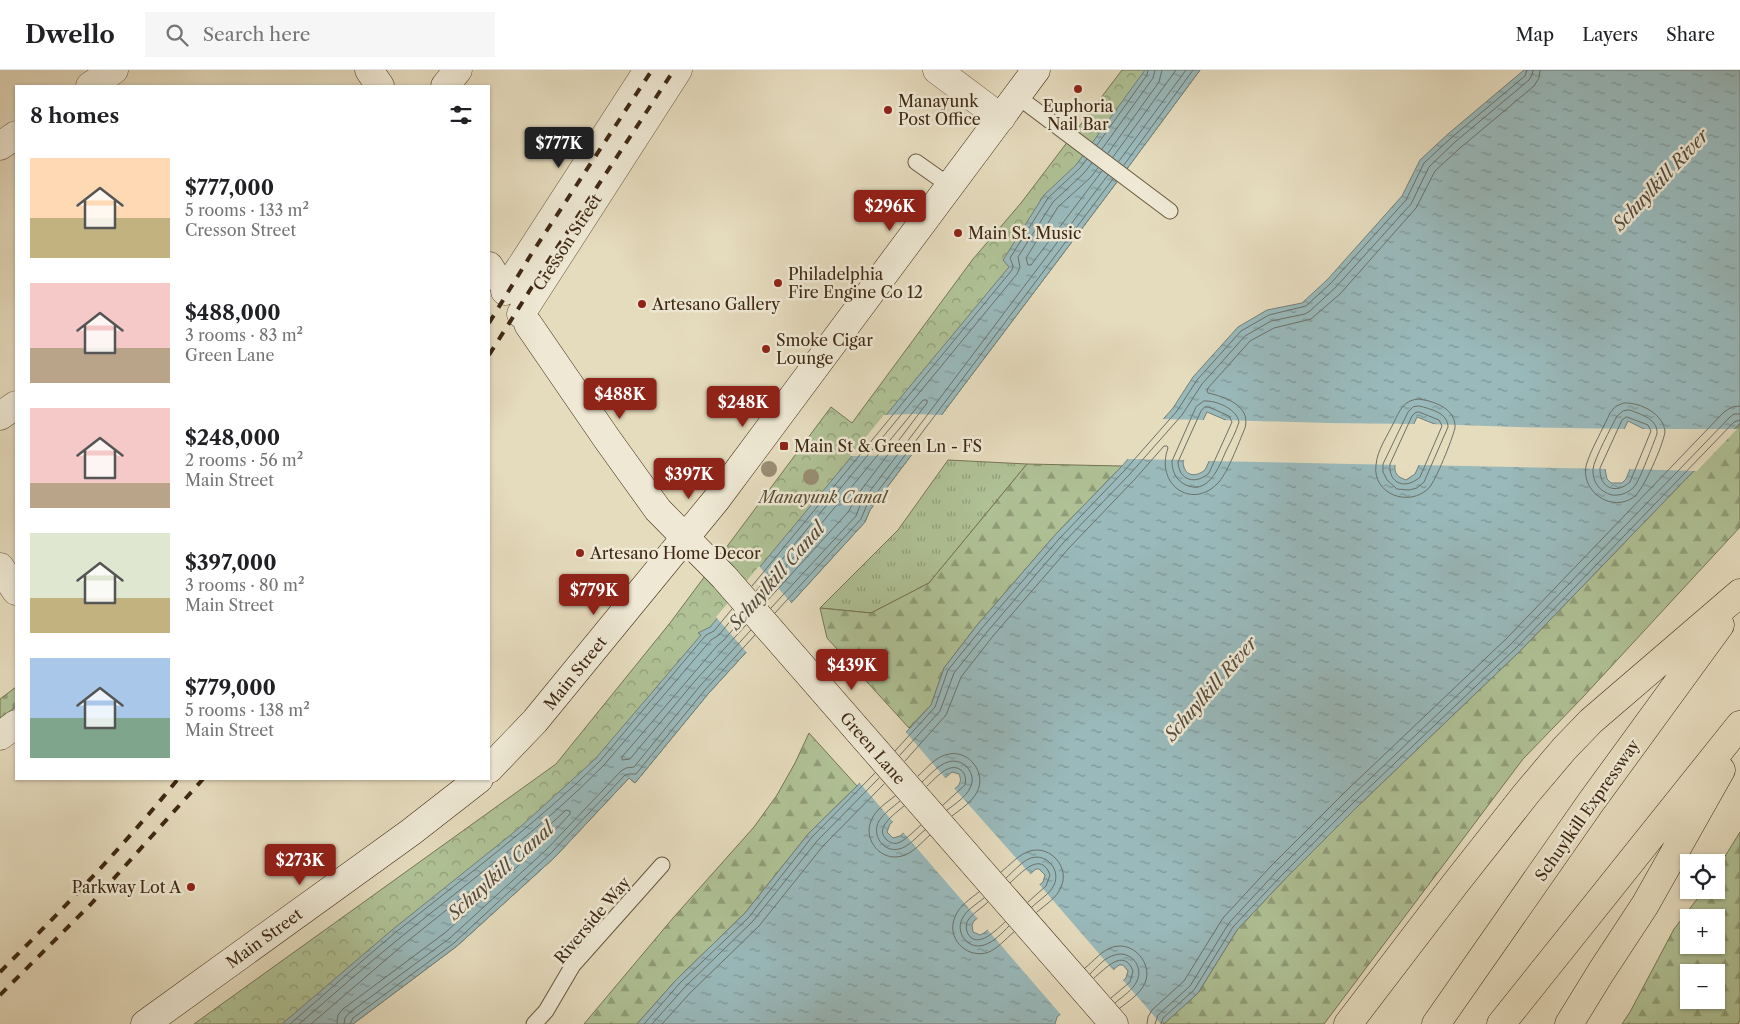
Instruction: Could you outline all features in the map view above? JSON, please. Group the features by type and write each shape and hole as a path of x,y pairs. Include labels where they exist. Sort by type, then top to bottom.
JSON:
{"highway":[{"path":"1348,1024 1454,884 1564,750 1591,721 1740,593"},
{"name":"Schuylkill Expressway","path":"1436,1024 1597,794 1740,597"},
{"path":"1501,1024 1740,725"},
{"path":"1569,1024 1645,905 1740,736"}],"main road":[{"path":"92,85 114,70"},
{"path":"369,70 379,85"},
{"path":"446,85 458,70"},
{"name":"Cresson Street","path":"497,278 648,70"},
{"name":"Cresson Street","path":"525,319 678,70"},
{"path":"937,70 1001,118"},
{"name":"Main Street","path":"490,768 535,721 716,500 1036,70"},
{"path":"0,146 15,136"},
{"name":"Green Lane","path":"525,319 658,510 724,577 1114,1024"},
{"path":"0,416 15,406"},
{"path":"0,736 15,725"},
{"name":"Main Street","path":"145,1024 411,832 478,780"}],"lane":[{"path":"1017,96 1170,211"},
{"path":"916,162 950,186"},
{"name":"Riverside Way","path":"534,1024 546,1011 573,965 662,865"}],"green space":[{"name":"Manayunk Canal","path":"1122,70 1200,70 870,510 865,522 708,694 635,783 629,778 555,857 457,946 353,1024 194,1024 556,764 670,623 831,407 852,423 973,259 1021,203"},
{"path":"1740,423 1740,527 1523,759 1324,1024 1163,1024 1198,993 1237,930 1285,879 1359,805 1520,651"},
{"path":"948,460 1027,464 929,583 871,613 820,608 898,530"},
{"path":"1027,464 1122,466 1055,535 978,624 944,668 931,705 909,728 827,638 820,608 871,613 929,583"},
{"path":"15,688 15,708 0,718 0,699"},
{"path":"809,733 857,786 809,833 745,913 676,980 637,1024 584,1024 673,918 754,827 777,795"},
{"path":"1740,832 1740,1020 1738,1024 1622,1024 1680,921 1680,954 1725,954 1725,909 1689,909 1697,899 1725,899 1725,856"}],"water":[{"name":"Schuylkill Canal","path":"1145,70 1200,70 870,510 865,522 708,694 635,783 629,778 555,857 457,946 353,1024 282,1024 392,930 518,829 596,758 701,635 698,633 710,627 1009,267 1003,260 1044,195 1076,165"},
{"name":"Schuylkill River","path":"1524,70 1740,70 1740,423 1520,651 1359,805 1285,879 1237,930 1198,993 1165,1023 1074,1024 1126,978 1128,971 1123,965 1119,965 1057,1017 1055,1024 637,1024 676,980 745,913 809,833 857,786 931,705 944,668 978,624 1055,535 1122,466 1173,408 1193,377 1238,327 1267,310 1302,303 1327,280 1402,196 1420,160","holes":["1207,412 1228,421 1205,470 1194,475 1188,473 1183,462","1417,417 1437,425 1415,474 1406,480 1403,479 1396,473 1395,465","1628,421 1646,430 1626,479 1622,483 1611,483 1607,479 1605,469","952,772 959,774 960,783 958,786 900,836 893,838 887,832 890,824","1036,869 1039,869 1045,875 1043,882 984,933 980,935 973,932 972,925 974,921"]}],"pier":[{"path":"884,415 945,415 915,455 850,456"},
{"path":"1160,419 1205,420 1187,460 1125,459"},
{"path":"1222,420 1417,424 1398,465 1207,461 1225,422"},
{"path":"1430,424 1627,429 1608,469 1417,465 1434,426"},
{"path":"1638,429 1737,429 1697,471 1627,469 1643,431"},
{"path":"759,566 793,605 748,654 716,617"},
{"path":"904,730 946,779 895,824 858,781"},
{"path":"953,787 1031,875 979,920 902,831"},
{"path":"1038,883 1114,971 1062,1016 986,928"},
{"path":"1122,979 1161,1024 1071,1024 1072,1022"}],"railway":[{"path":"490,321 532,253 652,70"},
{"path":"490,353 674,70"},
{"path":"0,972 92,878 177,780"},
{"path":"0,995 91,904 202,780"}],"place":[{"name":"Euphoria Nail Bar","path":"1078,89"},
{"name":"Manayunk Post Office","path":"888,110"},
{"name":"Main St. Music","path":"958,233"},
{"name":"Philadelphia Fire Engine Co 12","path":"778,283"},
{"name":"Artesano Gallery","path":"642,304"},
{"name":"Smoke Cigar Lounge","path":"766,349"},
{"name":"Main St & Green Ln - FS","path":"784,446"},
{"name":"Artesano Home Decor","path":"580,553"},
{"name":"Parkway Lot A","path":"191,887"}]}
